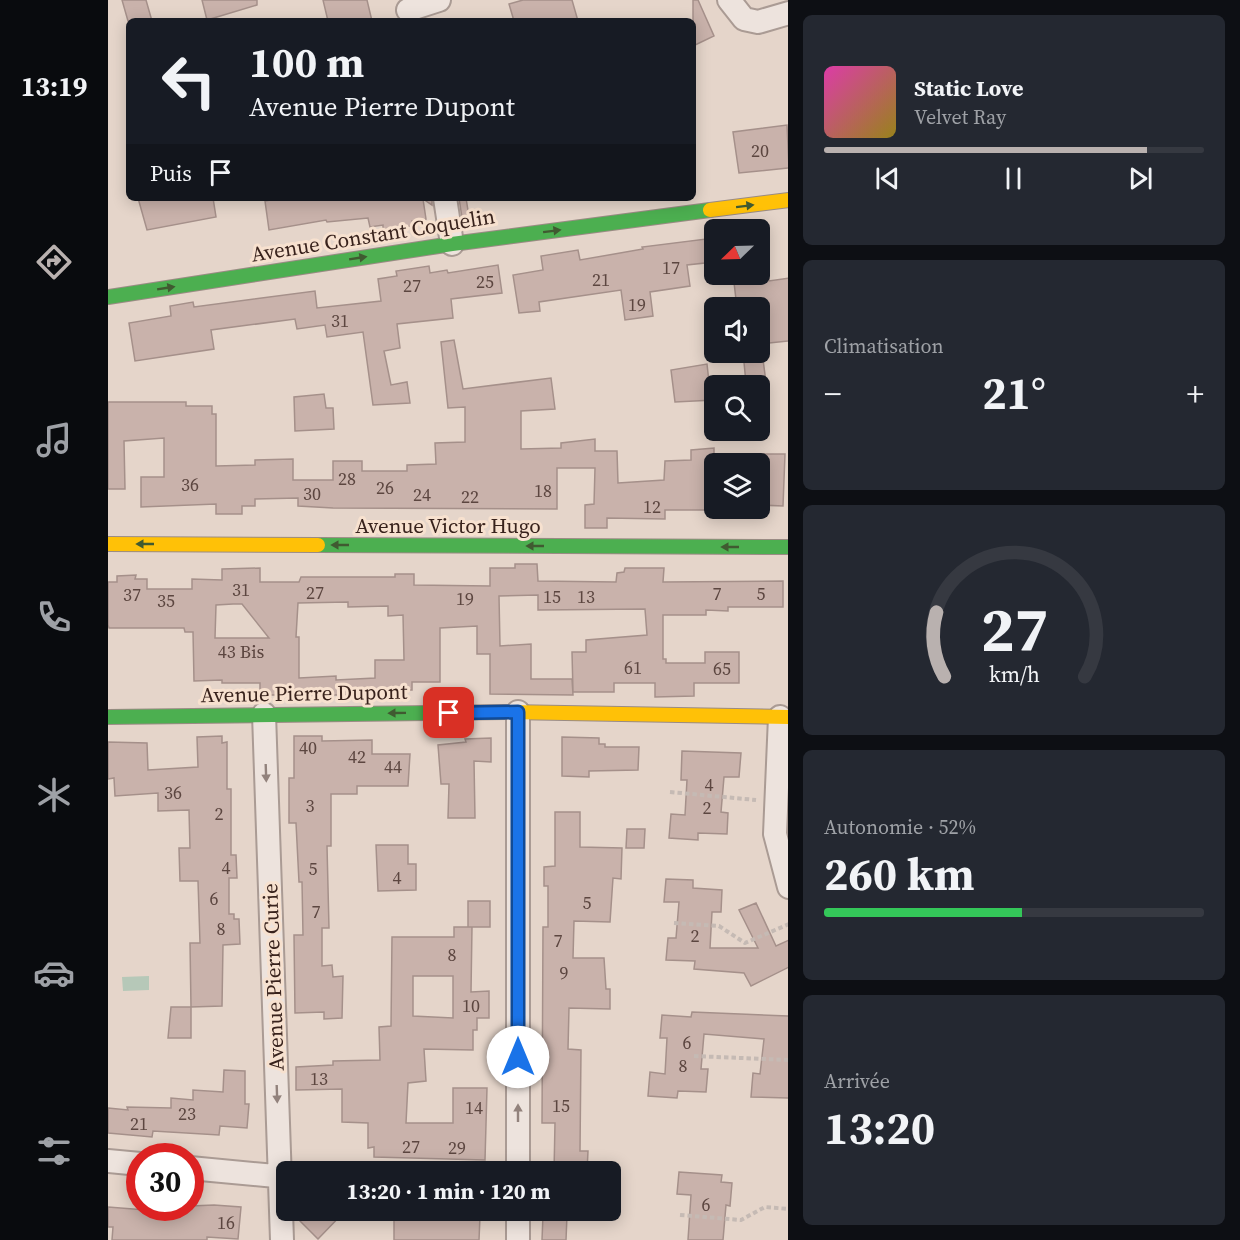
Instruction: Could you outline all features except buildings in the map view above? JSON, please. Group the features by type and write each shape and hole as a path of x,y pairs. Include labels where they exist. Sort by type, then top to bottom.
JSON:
{"street":[{"path":"408,10 439,0"},
{"path":"729,0 744,19 758,22 788,13"},
{"name":"Avenue Constant Coquelin","path":"108,297 452,244 788,200"},
{"path":"446,201 452,244"},
{"name":"Avenue Victor Hugo","path":"108,544 788,548"},
{"path":"518,712 518,1161"},
{"name":"Avenue Pierre Dupont","path":"108,717 518,712 784,717"},
{"name":"Avenue Pierre Curie","path":"264,714 282,1161"},
{"path":"784,717 775,801 775,834 788,883"},
{"path":"108,1161 126,1163"},
{"path":"204,1169 276,1175"},
{"name":"Avenue Pierre Curie","path":"282,1221 282,1240"},
{"path":"518,1221 518,1240"}],"path":[{"path":"670,792 775,801"},
{"path":"674,923 719,926 745,943 788,924"},
{"path":"694,1056 788,1060"},
{"path":"680,1215 741,1220 765,1207 788,1209"}],"shaded area":[{"path":"149,976 149,990 123,991 122,977"}],"traffic: fast":[{"path":"108,297 452,244 710,210"},
{"path":"318,545 788,547"},
{"path":"108,717 506,712"}],"traffic: slow":[{"path":"710,210 788,200"},
{"path":"108,544 318,545"},
{"path":"506,712 788,717"}],"route":[{"path":"449,713 518,712 518,1057"}]}
